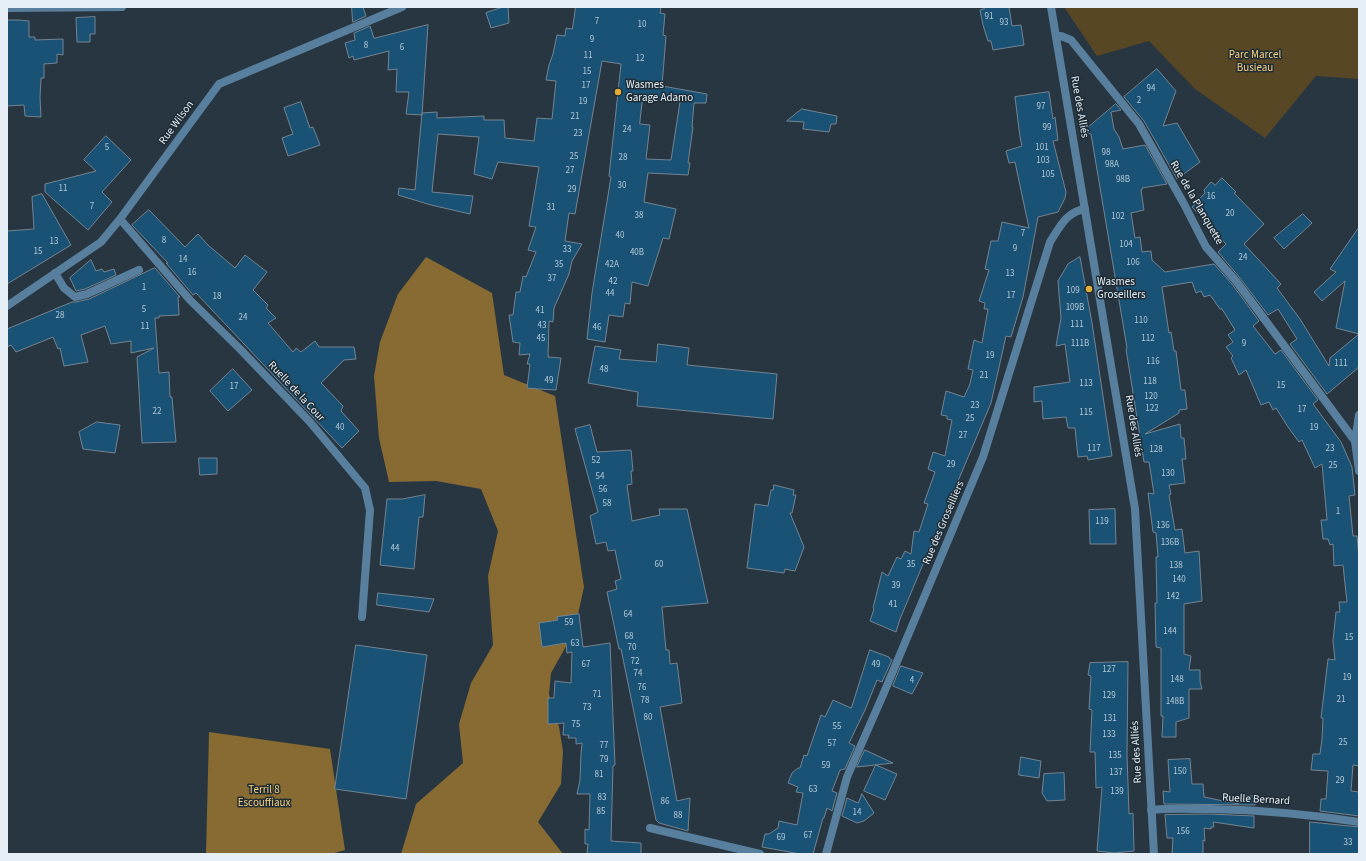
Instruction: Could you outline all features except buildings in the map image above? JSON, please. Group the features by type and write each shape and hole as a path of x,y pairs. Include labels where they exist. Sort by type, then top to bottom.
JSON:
{"street":[{"path":"7,8 122,7"},
{"name":"Rue Wilson","path":"7,306 101,242 120,220 220,84 402,7"},
{"name":"Rue des Alliés","path":"1051,7 1136,516 1154,854"},
{"name":"Rue de la Planquette","path":"1056,37 1061,36 1071,40 1139,124 1184,204 1206,247 1236,281 1357,443"},
{"name":"Rue des Groseilliers","path":"826,854 847,777 983,457 1050,242 1070,214 1077,210 1085,209"},
{"name":"Ruelle de la Cour","path":"120,220 190,300 240,349 310,422 365,488 370,510 362,617"},
{"path":"55,273 64,288 75,297 87,294 139,270"},
{"path":"1359,415 1357,443 1359,471"},
{"name":"Ruelle Bernard","path":"1151,810 1168,808 1257,810 1314,815 1359,822"},
{"path":"650,828 760,854"}],"green space":[{"name":"Parc Marcel Busieau","path":"1064,7 1359,7 1359,79 1316,76 1265,138 1195,89 1149,41 1097,56"},
{"path":"426,257 492,293 504,375 555,396 584,587 574,632 551,673 549,694 559,727 563,751 561,784 538,822 563,854 401,854 416,804 463,763 459,724 471,683 493,645 488,576 498,531 481,489 436,481 389,482 379,438 374,376 380,342 398,294"},
{"name":"Terril 8 Escouffiaux","path":"209,732 330,749 345,850 331,854 206,854"}],"place":[{"name":"Wasmes Garage Adamo","path":"618,92"},
{"name":"Wasmes Groseillers","path":"1089,289"}]}
